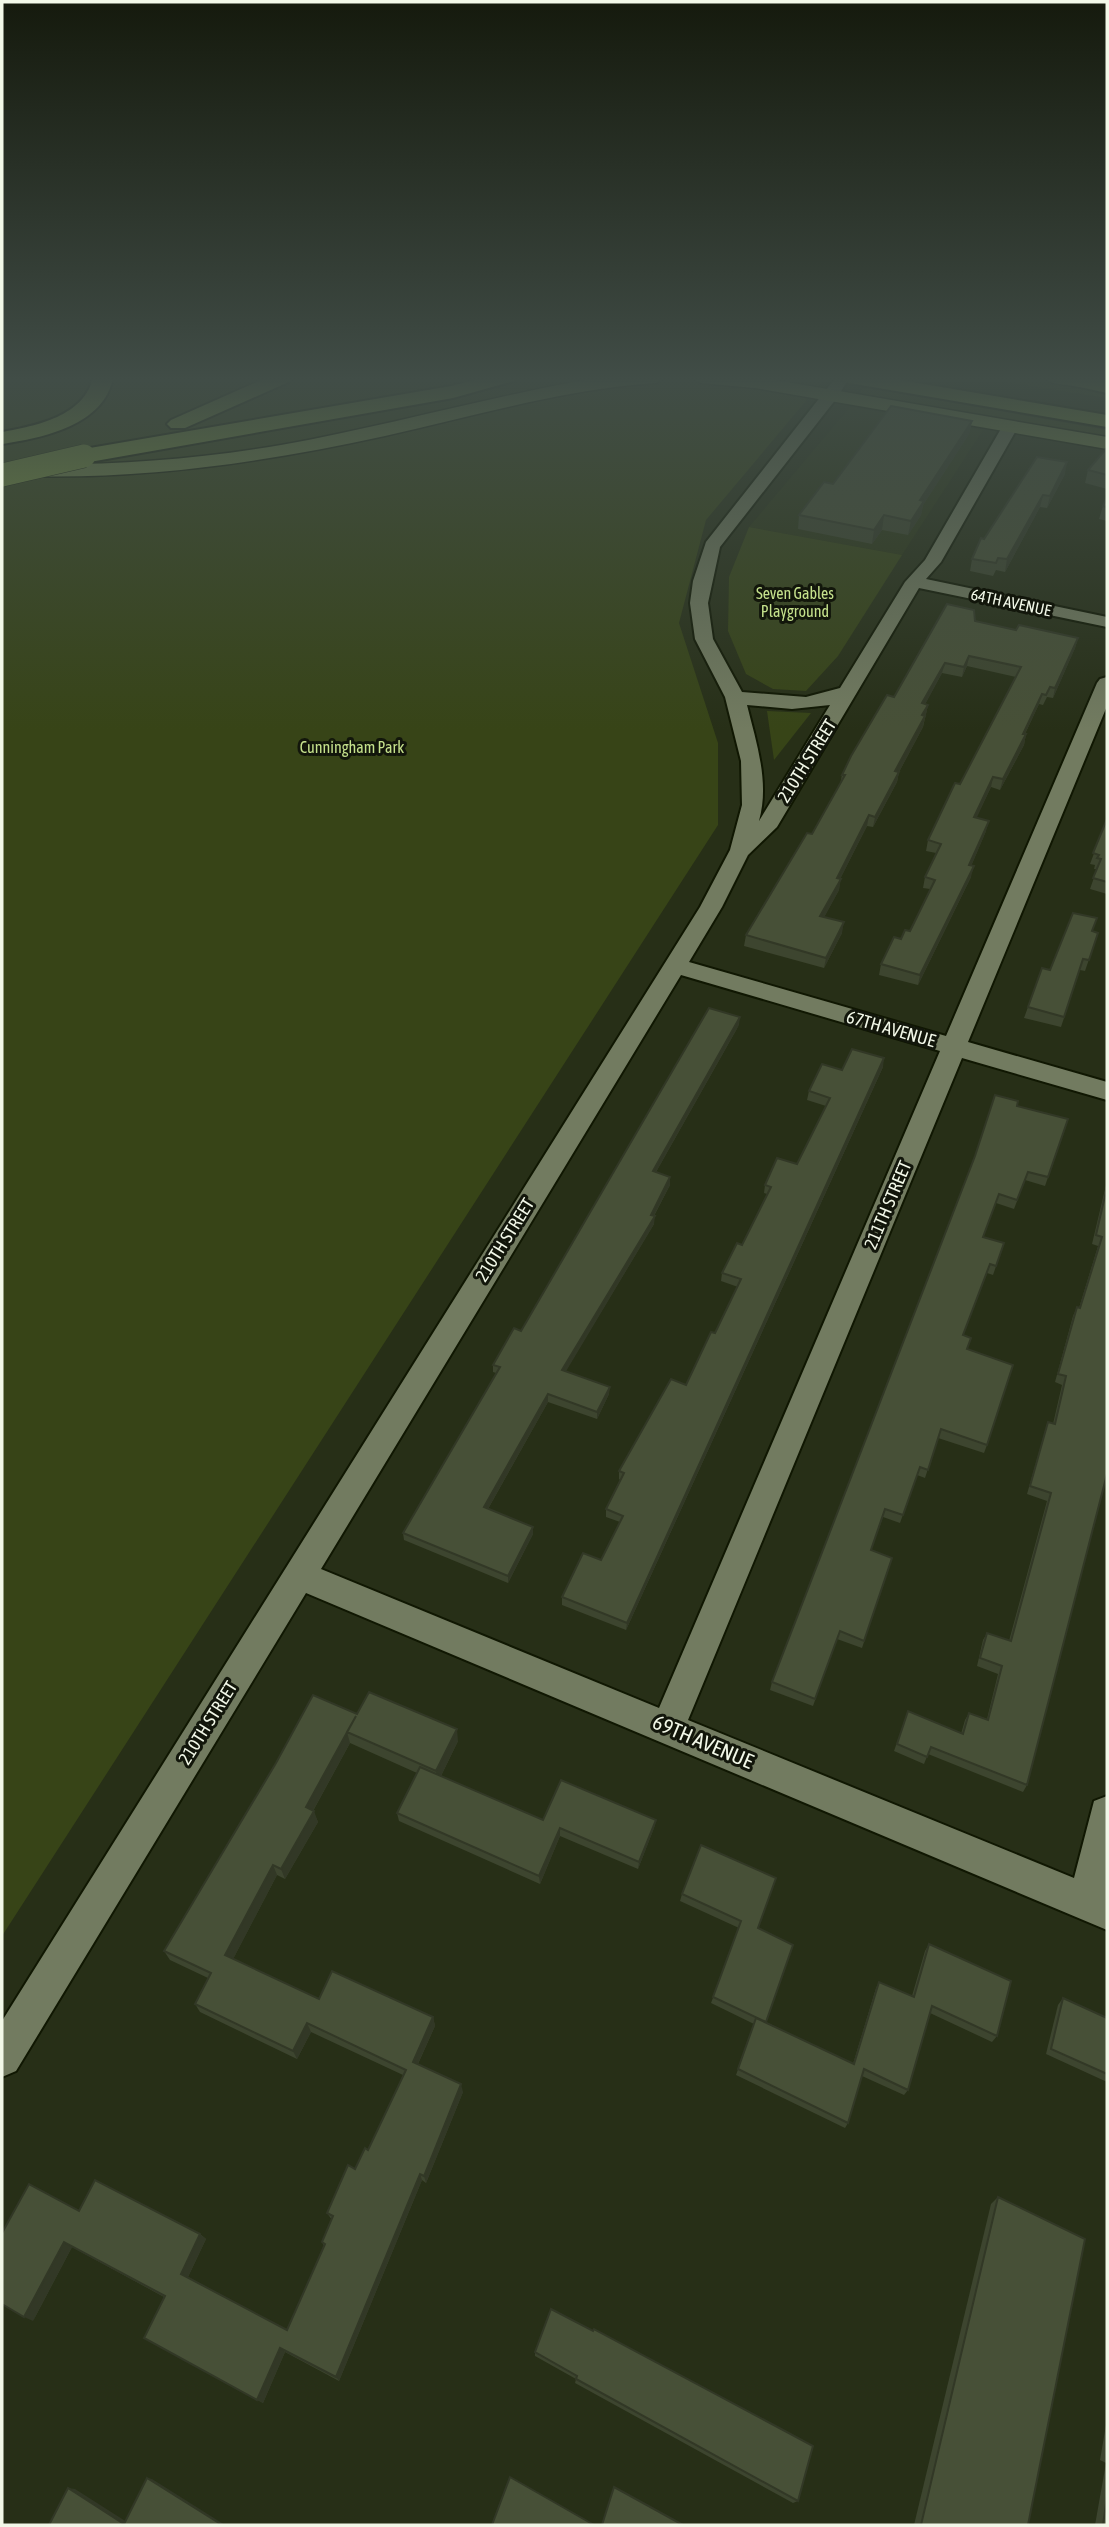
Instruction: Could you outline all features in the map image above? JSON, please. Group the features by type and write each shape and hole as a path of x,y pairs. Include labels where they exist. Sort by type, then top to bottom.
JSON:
{"street":[{"path":"739,852 753,805 751,761 735,697 704,639 700,617 702,581 712,546 752,495"},
{"name":"210TH STREET","path":"2,2057 675,966 711,907 739,852 766,827 914,582 932,562 971,495"},
{"name":"64TH AVENUE","path":"914,582 1107,622"},
{"name":"211TH STREET","path":"668,1727 1107,683"},
{"path":"735,697 784,704 818,704 848,692"},
{"name":"67TH AVENUE","path":"675,966 1107,1091"},
{"name":"69TH AVENUE","path":"299,1575 1097,1907"},
{"path":"1097,1907 1107,1814"}],"shaded area":[{"path":"776,495 941,495 902,555 749,527"}],"green space":[{"name":"Cunningham Park","path":"2,495 727,495 706,520 679,623 718,743 718,825 2,1936"},
{"name":"Seven Gables Playground","path":"749,527 902,555 838,656 806,691 773,689 746,674 728,631 729,577"},
{"path":"767,711 811,713 774,760"}],"building":[{"path":"814,495 923,495 920,500 924,501 911,521 884,515 874,530 799,515"},
{"path":"1012,495 1051,495 1043,495 1007,559 998,558 996,563 972,559 981,538 984,539"},
{"path":"947,604 974,610 975,621 1016,630 1019,625 1078,638 1055,688 1050,687 1046,695 1042,694 1023,734 1026,734 1003,779 993,777 974,817 989,821 969,865 974,866 920,975 881,964 894,937 901,939 905,930 910,931 935,880 925,877 941,844 928,840 955,783 960,784 1021,667 969,656 964,667 945,663 922,703 928,705 922,715 925,716 895,771 899,772 875,817 869,815 837,878 841,879 820,916 844,922 826,958 746,935 807,833 812,834 845,775 842,775 851,756 887,695 894,697"},
{"path":"1107,819 1107,882 1093,878 1101,859 1093,853"},
{"path":"1073,913 1097,918 1092,931 1098,933 1089,960 1083,959 1064,1017 1028,1007 1042,968 1050,970"},
{"path":"709,1008 740,1017 653,1171 670,1177 651,1215 655,1216 562,1370 610,1387 597,1412 548,1394 484,1507 533,1527 508,1576 403,1533 500,1367 493,1365 514,1328 521,1331"},
{"path":"852,1049 884,1058 627,1623 562,1597 583,1553 601,1560 623,1516 606,1509 624,1473 619,1471 671,1379 686,1385 711,1332 715,1333 741,1279 722,1273 737,1243 742,1245 771,1187 765,1185 777,1158 797,1164 830,1098 809,1091 822,1064 842,1070"},
{"path":"995,1095 1018,1101 1017,1106 1068,1119 1048,1177 1028,1172 1017,1200 999,1194 983,1237 1004,1243 996,1266 990,1264 963,1335 971,1338 967,1349 1013,1365 987,1445 941,1429 928,1470 920,1467 903,1515 885,1509 871,1550 892,1558 864,1641 840,1631 815,1699 772,1682 975,1156"},
{"path":"1107,1187 1107,1474 1027,1785 931,1747 927,1757 897,1744 908,1711 963,1734 969,1713 988,1720 1002,1666 980,1658 987,1633 1011,1641 1051,1493 1030,1486 1048,1422 1055,1424 1066,1376 1058,1374 1077,1307 1080,1308 1102,1237 1096,1235"},
{"path":"369,1692 457,1729 436,1771 347,1732 306,1807 314,1811 281,1869 273,1865 225,1955 319,1999 332,1971 433,2017 413,2062 461,2084 424,2176 420,2174 336,2377 280,2348 257,2400 144,2338 165,2296 64,2242 24,2317 2,2304 2,2233 29,2184 79,2211 95,2180 200,2234 181,2274 287,2330 325,2244 322,2242 333,2216 327,2213 348,2165 355,2169 365,2148 368,2150 406,2070 307,2023 293,2051 195,2004 211,1973 164,1951 276,1763 313,1695 357,1714"},
{"path":"420,1767 543,1820 561,1780 656,1820 639,1862 560,1828 539,1876 397,1813"},
{"path":"701,1845 776,1878 758,1928 793,1945 766,2022 713,1997 741,1921 682,1894"},
{"path":"929,1944 1011,1981 997,2036 932,2006 908,2090 864,2069 848,2123 738,2069 756,2018 854,2064 879,1982 914,1997"},
{"path":"1063,1998 1107,2018 1107,2074 1051,2049"},
{"path":"998,2197 1085,2239 1028,2525 921,2525"},
{"path":"551,2309 593,2331 594,2329 813,2446 798,2501 576,2379 577,2376 535,2352"},
{"path":"510,2477 594,2525 492,2525"},
{"path":"147,2478 222,2525 49,2525 68,2488 124,2524"},
{"path":"614,2487 683,2525 602,2525"},
{"path":"1107,2497 1107,2525 1103,2525"}]}
